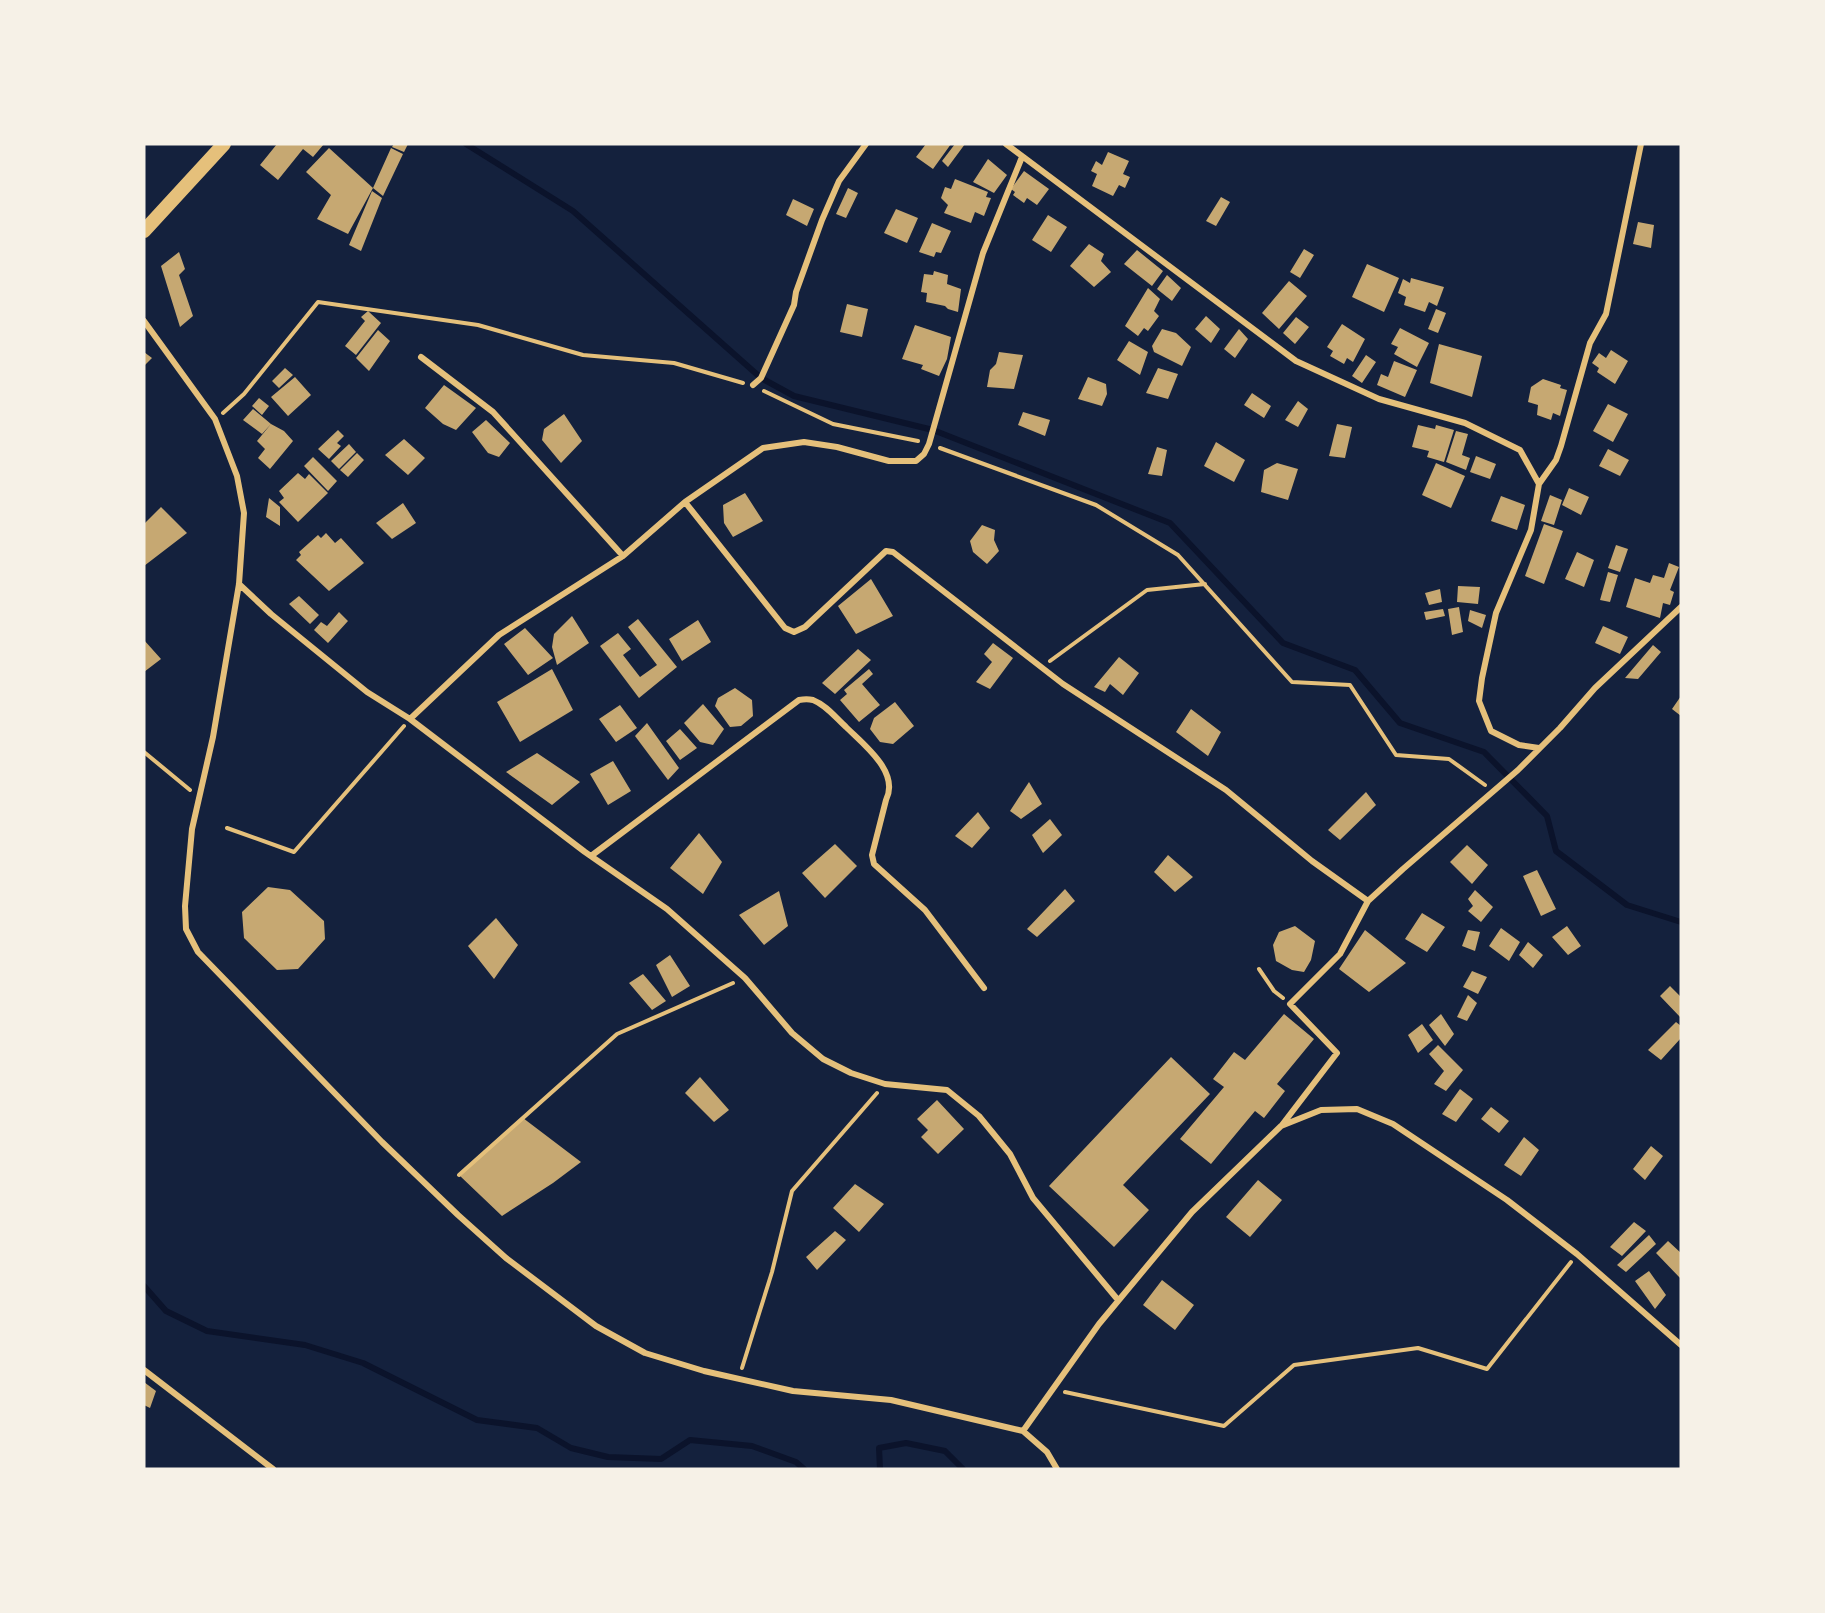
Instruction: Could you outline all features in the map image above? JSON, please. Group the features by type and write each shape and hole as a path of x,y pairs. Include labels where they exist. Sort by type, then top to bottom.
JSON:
{"highway":[{"path":"144,231 224,144"}],"street":[{"path":"753,386 761,378 794,305 796,292 839,181 866,144"},
{"path":"1006,144 1296,361 1379,399 1465,423 1520,450 1539,484"},
{"path":"1539,748 1519,745 1491,731 1479,701 1496,613 1531,530 1539,484 1556,460 1590,343 1606,314 1641,144"},
{"path":"410,719 500,635 623,556 685,502 763,448 804,442 837,447 889,461 916,461 924,454 929,444 983,253 1022,157"},
{"path":"144,321 215,419 237,476 244,513 239,584 213,737 192,829 185,906 186,929 198,952 382,1142 506,1258 596,1326 645,1353 705,1371 793,1390 891,1400 1023,1431 1047,1452 1057,1469"},
{"path":"421,357 493,412 623,556"},
{"path":"685,502 789,631 799,631 806,627 886,551 893,552 1063,684 1226,790 1312,861 1368,901"},
{"path":"239,584 271,614 367,692 410,719 591,856 667,909 745,978 792,1033 823,1059 851,1073 885,1084 946,1090 978,1116 1010,1154 1033,1198 1118,1300"},
{"path":"1023,1431 1118,1300 1192,1212 1281,1126 1337,1053 1290,1004 1340,954 1368,901 1402,868 1518,770 1560,728 1595,688 1681,607"},
{"path":"591,856 799,700 811,699 824,706 878,758 887,776 890,792 872,855 874,864 925,910 984,988"},
{"path":"1281,1126 1321,1110 1357,1109 1393,1124 1507,1200 1577,1254 1681,1345"},
{"path":"144,1370 273,1469"}],"path":[{"path":"215,419 244,394 318,302 478,325 583,355 674,363 753,386 833,424 929,444 1096,505 1178,555 1292,682 1350,685 1396,755 1449,759 1493,791"},
{"path":"1042,667 1147,590 1205,584"},
{"path":"227,828 294,852 410,719"},
{"path":"144,752 199,798"},
{"path":"1259,969 1274,991 1290,1004"},
{"path":"459,1175 617,1034 745,978"},
{"path":"739,1379 772,1272 792,1191 885,1084"},
{"path":"1053,1389 1224,1426 1294,1365 1418,1348 1487,1370 1577,1254"}],"building":[{"path":"277,144 324,144 313,157 303,149 278,180 260,165"},
{"path":"394,144 408,144 404,152 392,147"},
{"path":"926,144 951,144 933,169 916,157"},
{"path":"955,144 965,144 948,167 942,161"},
{"path":"329,148 373,188 348,234 317,219 331,195 306,172"},
{"path":"391,148 403,154 383,196 373,188"},
{"path":"1108,152 1129,161 1123,174 1130,177 1125,188 1119,185 1113,196 1092,186 1097,174 1091,171 1096,161 1102,165"},
{"path":"988,159 1007,175 994,193 973,182"},
{"path":"1024,171 1049,189 1037,205 1027,198 1024,203 1013,195 1015,192 1011,189"},
{"path":"955,179 988,192 986,197 991,198 984,216 975,212 971,223 944,213 948,205 941,198 945,187 951,189"},
{"path":"848,188 858,193 846,218 836,214"},
{"path":"372,191 382,198 361,251 349,245"},
{"path":"1221,197 1230,202 1216,226 1206,221"},
{"path":"793,199 814,209 807,226 786,215"},
{"path":"896,209 918,218 907,243 884,233"},
{"path":"1048,215 1067,227 1051,252 1032,240"},
{"path":"1638,222 1654,225 1651,248 1633,244"},
{"path":"932,223 951,231 941,253 936,252 934,257 919,252"},
{"path":"1089,244 1104,254 1101,261 1111,272 1094,287 1070,266"},
{"path":"1304,249 1314,255 1300,278 1290,272"},
{"path":"1137,250 1163,271 1152,286 1124,264"},
{"path":"179,252 185,269 179,275 193,316 180,327 161,266"},
{"path":"1367,264 1399,278 1384,312 1352,297"},
{"path":"934,271 948,275 947,284 961,289 958,312 945,306 926,302 927,293 921,292 924,274 933,275"},
{"path":"1167,275 1181,288 1172,301 1157,289"},
{"path":"1411,278 1444,287 1437,306 1429,302 1425,312 1404,305 1406,297 1398,293 1403,279 1410,283"},
{"path":"1289,281 1307,296 1279,329 1262,313"},
{"path":"1148,288 1160,299 1154,311 1159,316 1148,331 1144,328 1138,336 1125,326"},
{"path":"847,304 868,309 862,337 840,332"},
{"path":"1436,309 1446,313 1438,333 1428,329"},
{"path":"368,311 381,323 356,355 345,346 365,321 361,317"},
{"path":"1206,316 1220,329 1211,343 1195,329"},
{"path":"1296,317 1309,327 1295,344 1283,333"},
{"path":"1342,324 1365,339 1353,362 1347,358 1344,364 1330,356 1333,351 1327,347"},
{"path":"915,325 951,337 947,359 939,376 921,369 923,365 902,359"},
{"path":"1400,328 1429,343 1417,367 1394,354 1398,347 1391,344"},
{"path":"1162,329 1176,333 1191,347 1182,366 1154,352 1152,346"},
{"path":"1239,329 1248,339 1235,358 1224,349"},
{"path":"378,330 390,341 369,371 356,358"},
{"path":"1129,341 1148,352 1140,375 1117,360"},
{"path":"1439,344 1482,356 1472,397 1430,383"},
{"path":"1611,350 1628,361 1615,384 1597,372 1599,368 1592,363 1599,353 1606,358"},
{"path":"144,352 152,358 144,366"},
{"path":"999,352 1023,355 1014,389 987,387 990,370 996,364"},
{"path":"1366,355 1376,362 1362,383 1352,376"},
{"path":"1394,361 1417,370 1405,397 1377,385 1381,374 1388,377"},
{"path":"285,368 293,375 279,388 272,381"},
{"path":"1158,368 1178,374 1168,399 1146,393"},
{"path":"295,377 311,395 288,416 271,397"},
{"path":"1088,377 1106,384 1107,394 1102,406 1078,399"},
{"path":"1543,379 1561,385 1560,388 1567,390 1560,416 1553,413 1551,420 1537,415 1538,405 1528,402 1531,387"},
{"path":"444,385 476,408 456,430 443,424 425,408"},
{"path":"1252,393 1271,406 1264,418 1244,405"},
{"path":"259,398 269,406 262,415 252,406"},
{"path":"1298,401 1308,409 1298,427 1285,420"},
{"path":"1608,404 1628,414 1613,442 1593,431"},
{"path":"253,409 271,424 262,434 243,420"},
{"path":"1023,412 1050,420 1045,436 1018,425"},
{"path":"564,414 582,441 561,463 542,440 544,429"},
{"path":"486,420 510,443 499,457 488,453 472,432"},
{"path":"271,424 284,431 293,441 270,469 258,458 265,449 257,441"},
{"path":"1337,424 1352,427 1345,458 1329,456"},
{"path":"1418,425 1435,429 1436,425 1454,430 1444,462 1427,457 1429,451 1412,447"},
{"path":"338,430 344,436 337,443 341,446 329,459 318,449"},
{"path":"1456,431 1468,434 1462,455 1470,458 1466,470 1446,462"},
{"path":"404,439 425,458 408,475 385,455"},
{"path":"1216,442 1245,460 1234,482 1204,466"},
{"path":"349,444 356,452 339,469 331,461"},
{"path":"1157,447 1167,450 1162,476 1148,474"},
{"path":"1608,449 1629,460 1620,476 1599,466"},
{"path":"357,453 364,460 348,477 340,470"},
{"path":"1476,456 1496,464 1490,479 1470,472"},
{"path":"313,457 337,481 328,491 304,466"},
{"path":"1277,463 1298,469 1288,500 1261,492 1264,470"},
{"path":"1436,463 1465,476 1451,508 1422,495"},
{"path":"298,473 305,479 309,474 328,493 298,522 279,502 284,498 279,491"},
{"path":"1569,488 1589,497 1581,515 1562,505"},
{"path":"745,493 763,521 733,537 724,523 723,505"},
{"path":"1550,495 1562,500 1554,525 1541,521"},
{"path":"1501,496 1525,505 1517,530 1491,521"},
{"path":"269,498 280,507 280,526 266,517"},
{"path":"403,503 416,523 392,539 376,523"},
{"path":"161,507 187,533 144,566 144,524"},
{"path":"1544,524 1563,531 1544,584 1525,576"},
{"path":"982,525 995,530 994,540 999,551 987,564 973,552 970,541"},
{"path":"326,533 335,543 341,538 364,563 329,591 296,560 301,555 299,552 318,535 321,538"},
{"path":"1616,545 1628,549 1620,572 1608,568"},
{"path":"1577,552 1594,560 1584,587 1565,579"},
{"path":"1669,563 1679,567 1670,590 1674,592 1670,605 1663,603 1660,618 1626,607 1635,578 1650,583 1653,575 1664,578"},
{"path":"1608,572 1618,575 1610,602 1600,600"},
{"path":"871,579 893,616 856,634 838,606"},
{"path":"1458,586 1480,587 1478,604 1457,602"},
{"path":"1440,589 1442,602 1429,605 1425,593"},
{"path":"299,596 319,615 310,624 289,604"},
{"path":"1459,607 1463,632 1452,635 1448,609"},
{"path":"1443,609 1445,616 1426,620 1424,612"},
{"path":"1470,610 1486,615 1482,628 1468,621"},
{"path":"339,612 348,621 328,643 314,630 321,622 327,626"},
{"path":"572,616 589,643 557,665 552,647 554,634"},
{"path":"638,619 677,667 639,698 600,646 618,633 631,649 623,655 640,677 657,665 628,627"},
{"path":"698,620 711,642 682,661 669,639"},
{"path":"1603,626 1628,637 1620,654 1595,643"},
{"path":"525,628 553,658 528,675 504,644"},
{"path":"144,640 161,659 144,672"},
{"path":"993,643 1013,658 990,689 976,682 992,662 984,654"},
{"path":"1653,645 1661,652 1638,679 1625,678"},
{"path":"858,649 871,660 835,694 822,683"},
{"path":"1119,657 1139,673 1123,695 1110,684 1105,692 1094,687"},
{"path":"552,669 573,710 520,742 497,702"},
{"path":"869,669 873,674 862,684 880,705 859,722 840,700 847,694 844,690"},
{"path":"735,688 752,700 753,716 741,726 730,727 715,706 718,698"},
{"path":"1681,696 1681,716 1672,709"},
{"path":"895,702 914,726 893,744 880,742 870,729 874,718"},
{"path":"703,704 724,729 713,745 700,742 684,723"},
{"path":"620,705 637,728 616,742 599,719"},
{"path":"1191,709 1221,732 1208,756 1176,732"},
{"path":"647,723 679,768 668,780 635,736"},
{"path":"680,729 697,748 680,760 666,741"},
{"path":"537,753 580,782 552,805 506,772"},
{"path":"613,761 631,791 608,805 590,774"},
{"path":"1029,782 1042,804 1021,819 1010,811"},
{"path":"1366,792 1376,805 1340,840 1328,830"},
{"path":"978,812 990,828 972,848 955,836"},
{"path":"1050,819 1062,835 1043,853 1032,835"},
{"path":"699,833 722,862 703,894 670,868"},
{"path":"835,844 857,866 825,898 802,873"},
{"path":"1467,845 1488,865 1472,884 1450,862"},
{"path":"1168,855 1193,877 1175,892 1154,872"},
{"path":"1537,870 1556,909 1541,916 1523,876"},
{"path":"268,887 290,890 324,921 325,939 298,969 277,970 244,938 242,912"},
{"path":"1065,889 1075,901 1037,937 1027,929"},
{"path":"1475,890 1493,907 1481,922 1468,911 1473,906 1468,899"},
{"path":"779,891 788,926 764,945 739,915"},
{"path":"1422,913 1445,927 1427,952 1405,939"},
{"path":"496,918 518,945 494,979 468,946"},
{"path":"1295,926 1315,941 1311,960 1304,972 1292,970 1276,961 1273,945 1279,932"},
{"path":"1567,926 1581,946 1568,955 1552,937"},
{"path":"1501,928 1520,942 1509,961 1489,946"},
{"path":"1365,930 1406,963 1369,992 1339,969"},
{"path":"1468,930 1480,932 1475,951 1462,946"},
{"path":"1528,942 1543,955 1533,968 1519,955"},
{"path":"670,955 690,986 672,997 656,965"},
{"path":"1472,971 1487,977 1478,994 1463,987"},
{"path":"643,974 666,1001 652,1010 629,983"},
{"path":"1670,986 1681,997 1681,1018 1660,996"},
{"path":"1468,995 1477,1003 1467,1021 1457,1017"},
{"path":"1284,1014 1314,1039 1277,1084 1285,1091 1264,1118 1255,1111 1211,1164 1180,1139 1224,1087 1213,1079 1234,1052 1245,1060"},
{"path":"1441,1014 1454,1034 1445,1046 1429,1025"},
{"path":"1676,1022 1681,1026 1681,1038 1661,1060 1648,1050"},
{"path":"1422,1024 1433,1040 1418,1053 1408,1035"},
{"path":"1438,1045 1463,1070 1446,1091 1434,1084 1444,1071 1429,1054"},
{"path":"1171,1057 1210,1094 1123,1185 1149,1210 1114,1247 1049,1186"},
{"path":"700,1077 729,1110 714,1122 685,1093"},
{"path":"1460,1089 1473,1099 1456,1122 1442,1114"},
{"path":"937,1100 964,1129 938,1154 921,1137 928,1130 917,1119"},
{"path":"1491,1107 1509,1121 1499,1133 1481,1119"},
{"path":"523,1118 581,1162 502,1216 459,1175"},
{"path":"1524,1137 1539,1150 1521,1176 1504,1165"},
{"path":"1651,1146 1663,1156 1645,1180 1633,1169"},
{"path":"1258,1180 1282,1200 1250,1237 1226,1217"},
{"path":"855,1184 884,1204 859,1232 833,1208"},
{"path":"1634,1222 1646,1231 1622,1256 1610,1247"},
{"path":"835,1231 846,1240 817,1270 806,1257"},
{"path":"1649,1235 1656,1244 1626,1272 1617,1265"},
{"path":"1668,1241 1681,1253 1681,1279 1656,1253"},
{"path":"1649,1271 1666,1295 1655,1309 1635,1281"},
{"path":"1162,1280 1194,1305 1175,1330 1143,1305"},
{"path":"144,1382 156,1391 150,1408 144,1405"}],"waterway":[{"path":"466,144 573,211 761,378 794,396 933,430 1170,523 1283,643 1355,670 1400,723 1484,752 1547,816 1556,851 1627,905 1681,922"},
{"path":"144,1286 166,1311 207,1331 305,1345 363,1363 477,1420 537,1428 571,1448 608,1457 661,1459 690,1440 752,1446 796,1462 804,1469"},
{"path":"880,1469 879,1448 906,1443 945,1451 963,1469"}]}
